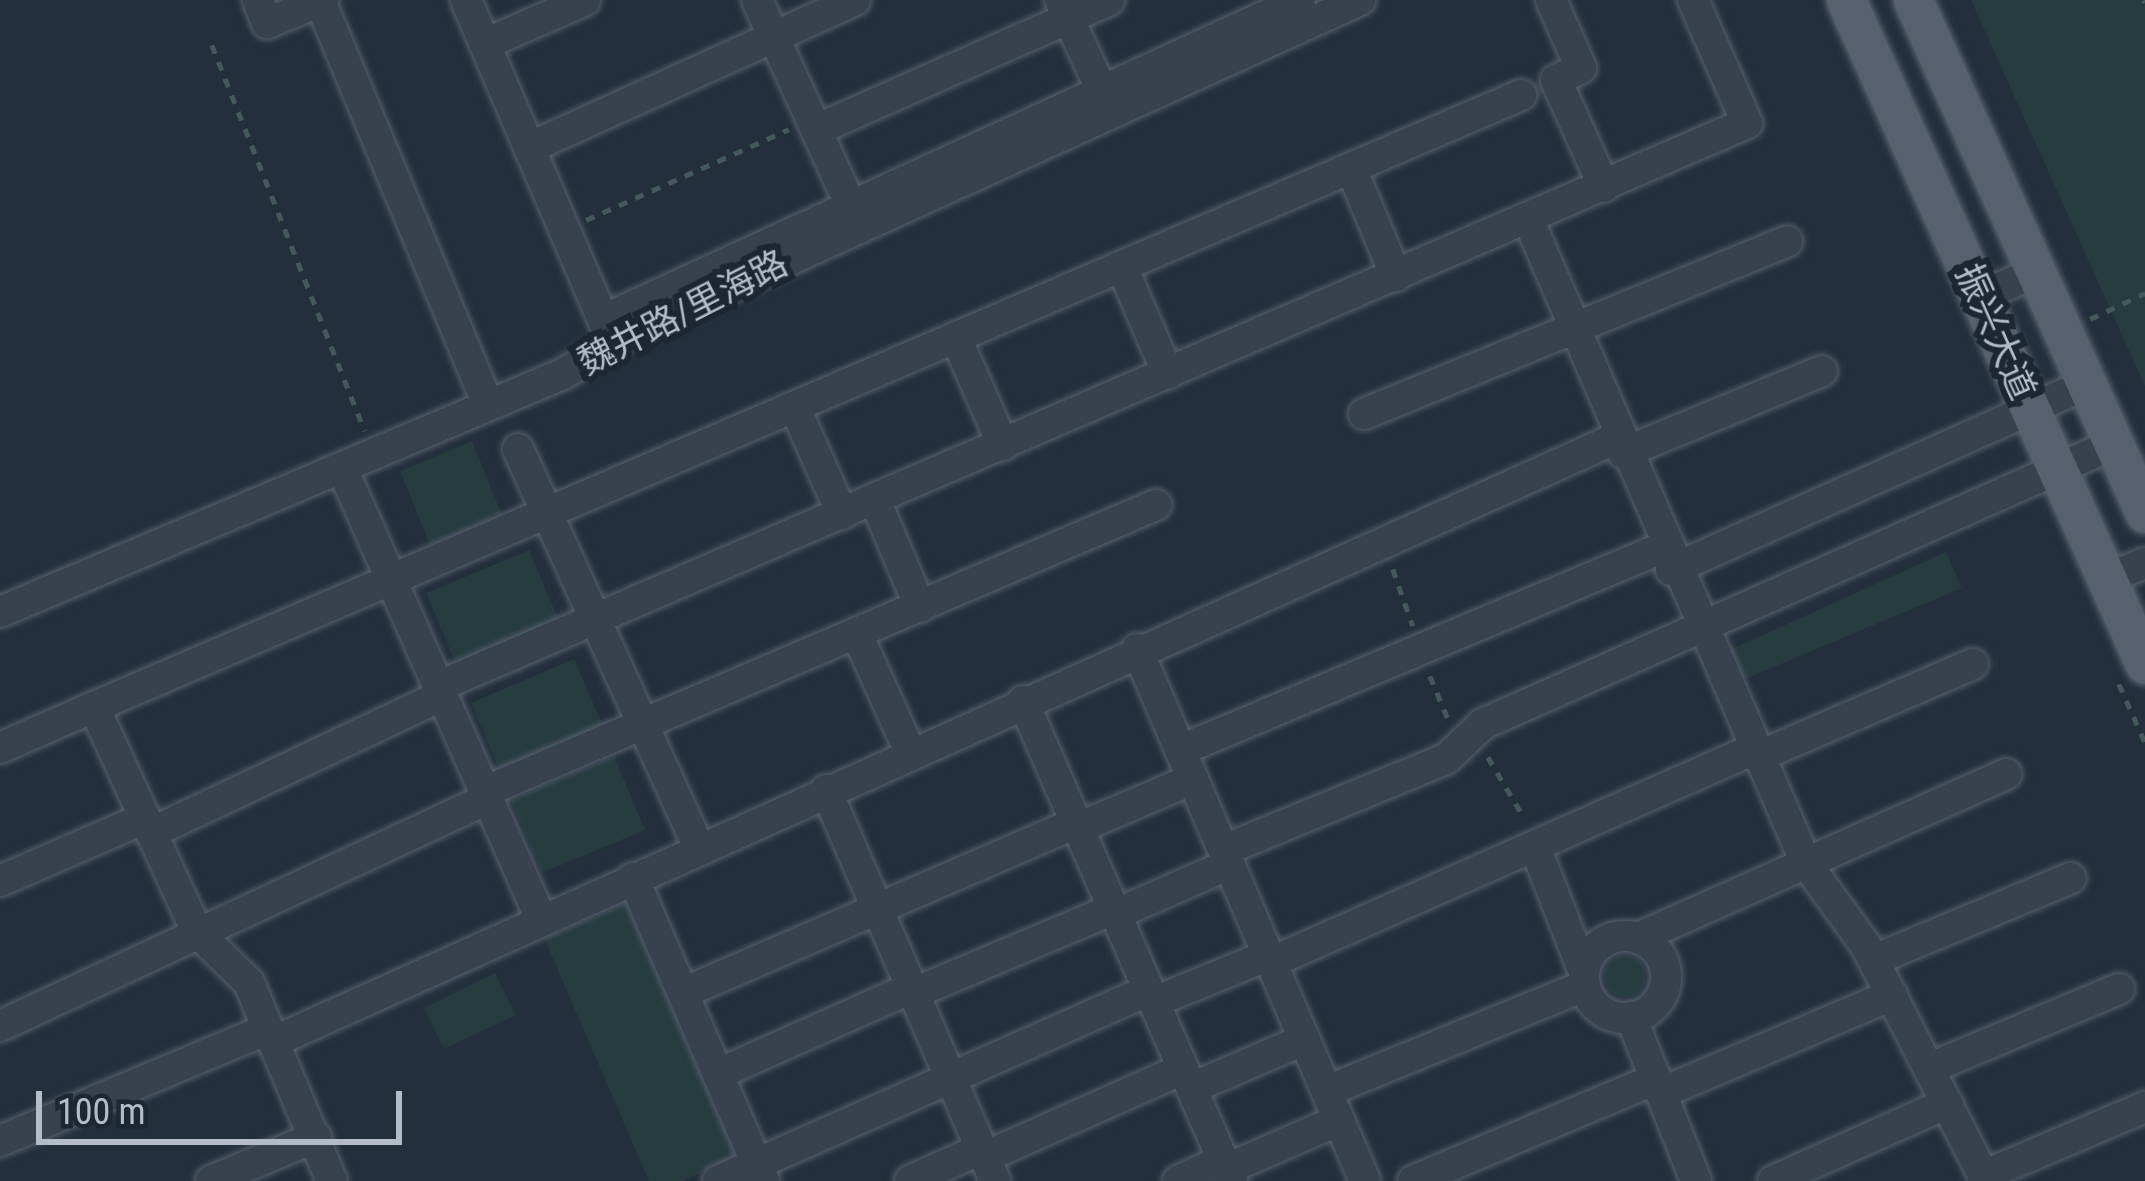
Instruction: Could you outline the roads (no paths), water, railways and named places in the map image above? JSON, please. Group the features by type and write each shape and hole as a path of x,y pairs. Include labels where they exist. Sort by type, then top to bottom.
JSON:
{"main road":[{"name":"振兴大道","path":"1846,0 2145,664"},
{"name":"振兴大道","path":"1913,0 2145,513"}],"street":[{"path":"258,0 267,23 321,1 487,403"},
{"path":"466,0 608,332 850,206 1300,0"},
{"path":"485,44 585,0"},
{"path":"757,0 850,206"},
{"path":"529,148 856,0"},
{"path":"813,124 1065,9 1110,0"},
{"name":"魏井路/里海路","path":"0,612 374,454 487,403 608,332 1360,0"},
{"path":"1551,0 1581,68 1556,80 1604,188"},
{"path":"0,881 148,825 597,619 1748,123 1693,0"},
{"path":"1065,9 1102,91"},
{"path":"0,748 393,584 1521,95"},
{"path":"1351,168 1396,276"},
{"path":"1528,219 1667,559 1805,859 1874,961 1984,1179 2145,1107"},
{"path":"1364,414 1787,241"},
{"path":"1122,267 1168,374"},
{"path":"1979,297 2036,272"},
{"path":"956,338 1003,445"},
{"path":"0,1141 270,1035 541,920 1384,540 1620,445 1822,371"},
{"path":"683,993 1077,826 1187,764 1420,649 1667,559 2087,384"},
{"path":"795,408 842,514"},
{"path":"718,1074 1115,911 1445,759 1468,739 1699,631 2114,444"},
{"path":"518,449 699,848"},
{"path":"342,468 541,920"},
{"path":"874,500 920,607"},
{"path":"0,1025 201,936 485,796 1156,505"},
{"path":"2106,579 2145,563"},
{"path":"857,634 910,752"},
{"path":"1137,649 1366,1181"},
{"path":"718,1181 760,1173 951,1080 1151,996 1270,958 1973,664"},
{"path":"1023,701 1228,1170"},
{"path":"94,707 201,936 248,983 332,1181"},
{"path":"1327,1091 1584,979 1606,940 1638,938 1805,859 2006,774"},
{"path":"826,790 987,1162"},
{"path":"1535,848 1598,1009 1631,1017"},
{"path":"633,878 760,1173"},
{"path":"1874,961 2071,878"},
{"path":"1631,1017 1666,986 1663,960 1638,938"},
{"path":"1930,1068 2119,989"},
{"path":"1413,1181 1892,994"},
{"path":"1631,1017 1696,1181"},
{"path":"910,1181 987,1162 1188,1078 1305,1039"},
{"path":"1773,1181 1947,1103"},
{"path":"1178,1181 1228,1170 1339,1120"},
{"path":"211,1181 316,1137"}]}
